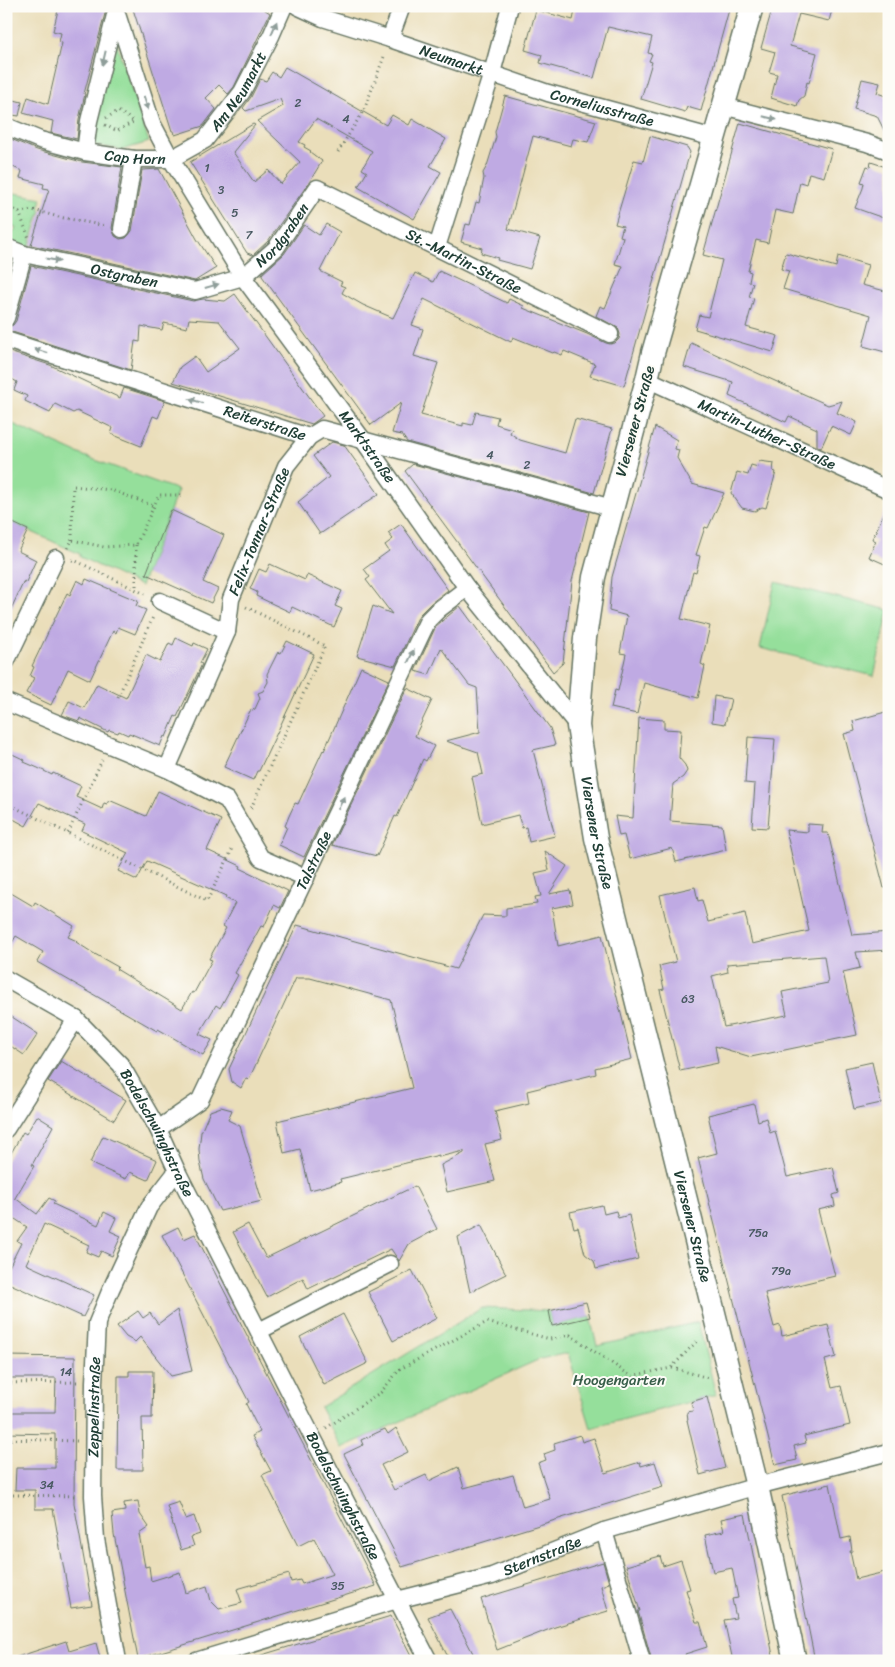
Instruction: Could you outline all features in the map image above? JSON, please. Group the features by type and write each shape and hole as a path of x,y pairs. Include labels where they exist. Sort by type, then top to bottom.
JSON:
{"main road":[{"name":"Viersener Straße","path":"752,6 653,353 594,577 585,638 578,726 596,838 757,1486 795,1661"}],"street":[{"name":"Am Neumarkt","path":"171,159 204,140 242,92 284,6"},
{"name":"Neumarkt","path":"297,6 323,18 492,73 437,247"},
{"path":"390,39 402,6"},
{"path":"492,73 510,6"},
{"name":"Cap Horn","path":"116,8 152,123 171,159 134,159 85,152 89,121 116,8"},
{"name":"Corneliusstraße","path":"492,73 548,93 714,138"},
{"path":"723,106 889,151"},
{"path":"6,126 40,140 85,152"},
{"path":"122,229 134,159"},
{"name":"Marktstraße","path":"171,159 243,278 363,440 467,588 578,726"},
{"name":"St.-Martin-Straße","path":"317,188 610,334"},
{"name":"Nordgraben","path":"243,278 276,248 317,188"},
{"name":"Ostgraben","path":"6,248 24,254 195,291 243,278"},
{"path":"6,318 24,254"},
{"name":"Reiterstraße","path":"6,340 309,437 322,429 612,508"},
{"name":"Martin-Luther-Straße","path":"647,379 889,490"},
{"name":"Felix-Tonnar-Straße","path":"167,770 227,632 231,599 286,466 309,437"},
{"path":"6,662 56,558"},
{"name":"Talstraße","path":"158,1129 200,1100 428,620 467,588"},
{"path":"160,601 227,632"},
{"path":"6,702 167,770 227,800 261,858 306,878"},
{"name":"Bodelschwinghstraße","path":"6,979 76,1019 121,1064 158,1129 259,1332 429,1661"},
{"path":"6,1129 76,1019"},
{"name":"Zeppelinstraße","path":"118,1661 96,1539 93,1496 94,1382 97,1323 111,1288 149,1207 178,1171"},
{"path":"259,1332 390,1264"},
{"name":"Sternstraße","path":"196,1661 397,1600 492,1576 604,1531 757,1486 889,1452"},
{"path":"604,1531 642,1661"}],"path":[{"path":"338,152 364,110 390,39"},
{"path":"133,122 118,111 100,122 116,131 133,122 152,123"},
{"path":"6,205 19,212 33,210 122,229"},
{"path":"19,212 29,238 24,254"},
{"path":"56,558 68,548 72,540 73,486 111,490 154,506"},
{"path":"136,589 136,546 159,495 184,495"},
{"path":"72,540 104,547 136,546"},
{"path":"56,558 76,561 160,601 118,696"},
{"path":"68,833 108,746"},
{"path":"312,1436 381,1392 400,1369 487,1322 550,1339 570,1335 632,1376 671,1368 709,1378 729,1375"},
{"path":"671,1368 700,1338 718,1328"},
{"path":"6,1383 94,1382"},
{"path":"6,1439 94,1441"},
{"path":"13,1495 93,1496"}],"green space":[{"path":"116,42 149,142 122,150 96,145 94,142 99,94"},
{"path":"6,190 42,198 39,209 41,209 29,247 7,241 16,228 6,224"},
{"path":"6,421 84,456 178,490 141,586 80,557 80,554 6,520"},
{"path":"775,582 889,610 874,676 760,648"},
{"name":"Hoogengarten","path":"482,1308 549,1311 552,1326 590,1317 597,1346 698,1322 716,1395 591,1428 568,1353 540,1359 341,1448 320,1407"}],"building":[{"path":"59,6 107,6 84,94 77,139 51,133 53,121 23,113 28,97 48,104 62,43 59,42 61,33 53,31"},
{"path":"132,6 259,6 270,13 234,87 228,94 219,85 206,98 216,109 203,126 175,135 174,131 172,131"},
{"path":"576,6 730,6 701,111 687,107 685,112 641,99 652,62 649,61 652,54 648,53 652,37 608,27 594,78 540,63 542,55 525,50 536,10 573,20"},
{"path":"773,6 833,6 829,21 799,14 790,46 817,53 809,83 807,82 804,96 799,100 797,106 771,98 777,74 769,72 775,52 761,48"},
{"path":"285,67 386,125 392,115 409,125 412,119 446,139 430,166 441,172 414,219 358,187 367,172 362,169 372,151 316,119 299,142 305,145 304,147 322,161 268,241 253,255 247,253 190,162 253,124 255,125 233,152 254,182 268,170 281,184 300,162 257,121 283,106 280,99 246,111 243,108 260,79 266,81 272,72 279,77"},
{"path":"862,79 880,83 877,93 889,97 889,140 877,116 854,109"},
{"path":"505,96 596,121 588,142 573,139 571,146 533,136 508,229 540,238 530,269 497,260 498,258 481,253 482,248 461,242 466,224 470,225 476,202 479,203 484,178 483,173 496,137 495,132"},
{"path":"6,98 22,102 19,116 6,114"},
{"path":"740,123 832,149 824,177 809,173 806,184 800,182 793,214 775,210 768,243 756,240 748,271 751,272 749,282 753,283 749,297 754,298 746,327 778,336 773,352 695,329 699,315 708,317 722,260 703,255"},
{"path":"650,136 687,147 690,152 624,386 590,376 595,364 564,351 562,355 553,353 513,337 511,342 424,299 412,325 423,329 414,356 438,363 421,415 463,426 463,423 472,425 476,412 498,417 496,424 512,429 510,433 520,440 565,453 575,419 612,429 594,493 407,442 402,435 392,433 401,403 371,425 262,276 284,254 304,225 319,235 326,224 340,232 320,271 342,282 340,285 345,287 342,293 363,305 393,318 415,273 433,282 439,271 507,303 509,299 524,306 523,308 606,343 615,343 619,339 620,334 618,328 596,316 600,306 605,308 623,266 615,264 623,237 620,236 623,226 615,224 634,160 643,162"},
{"path":"6,137 37,150 82,162 122,167 112,228 115,236 120,239 126,238 132,231 142,170 159,169 197,239 216,268 195,281 31,245 49,189 43,188 44,184 20,178 22,171 6,164"},
{"path":"871,162 889,168 889,220 855,208 863,188 864,183 861,182 867,166 870,167"},
{"path":"786,253 836,267 838,256 868,265 862,285 889,292 889,353 863,346 871,315 783,289 789,271 781,269"},
{"path":"31,266 193,301 203,299 225,301 235,294 323,416 312,424 173,382 180,367 195,356 206,372 240,348 219,321 189,319 187,328 164,323 162,330 141,326 140,342 135,341 131,370 6,330 16,321"},
{"path":"691,343 828,405 842,401 837,413 857,422 851,435 831,426 821,448 817,446 817,429 789,416 786,422 729,396 733,382 684,367"},
{"path":"6,351 50,365 120,398 124,388 165,401 158,418 153,416 141,446 111,434 113,428 77,411 73,413 55,404 50,413 25,401 27,396 14,390 17,382 10,378 8,383 6,383"},
{"path":"655,427 677,440 675,449 679,450 677,458 692,484 724,493 708,528 705,527 696,555 700,556 696,573 693,572 681,619 710,626 701,664 705,666 698,698 644,683 637,714 611,708 615,690 618,691 626,654 620,653 627,616 609,611 612,577"},
{"path":"332,442 344,445 379,494 320,534 298,502 329,477 313,456"},
{"path":"759,461 774,463 773,471 776,472 766,508 762,507 755,511 742,508 731,493 737,472 748,475 751,465 758,467"},
{"path":"413,464 589,512 572,581 563,663 553,672 405,471"},
{"path":"889,503 889,566 869,557 876,541 872,539"},
{"path":"171,510 224,535 203,582 218,589 211,603 146,574"},
{"path":"13,523 28,530 18,551 36,560 6,620 6,537"},
{"path":"401,524 448,590 419,615 395,666 357,656 373,606 392,614 366,580 370,577 364,569 389,551 385,545 393,539 388,533"},
{"path":"270,564 305,580 307,575 342,591 335,606 342,609 334,627 292,607 290,612 256,596 257,592 250,589 259,569 266,572"},
{"path":"86,579 138,601 136,606 146,610 135,634 118,627 116,633 113,631 90,680 68,669 51,705 26,693 34,678 30,676 34,667 32,666 67,593 70,595 77,580 84,584"},
{"path":"460,606 550,728 555,745 533,750 555,836 529,842 526,827 522,828 518,815 482,824 472,777 483,774 478,752 446,741 480,732 477,688 469,685 441,648 429,675 415,671 436,626"},
{"path":"176,638 193,646 194,643 207,649 177,717 175,716 160,746 129,733 128,735 119,731 118,733 109,730 108,732 80,718 79,721 62,715 69,701 84,708 97,684 126,698 146,655 160,662 169,643 173,645"},
{"path":"287,641 314,654 253,780 224,767 250,711 255,709 260,698 258,693 263,691 268,682 267,674 278,652 281,653"},
{"path":"361,667 389,680 304,857 279,845 287,827 285,826 289,816 295,803 298,804 324,751"},
{"path":"407,688 432,700 415,736 434,746 426,761 423,759 377,856 332,845"},
{"path":"714,696 731,699 725,724 712,722"},
{"path":"889,711 889,887 884,888 844,734 855,731 853,721"},
{"path":"639,718 664,720 664,729 681,730 679,758 687,771 683,777 673,784 670,821 722,825 726,850 676,862 672,848 630,859 624,835 619,836 615,816 633,818"},
{"path":"748,737 775,739 768,828 752,827 755,784 745,783"},
{"path":"6,751 25,760 24,762 81,786 76,797 102,809 104,803 107,804 109,800 146,816 158,791 221,820 207,850 288,891 280,908 274,905 264,927 261,926 235,973 238,975 220,1008 216,1005 199,1034 212,1040 203,1055 158,1029 157,1031 37,962 43,952 16,936 6,953 6,890 33,906 35,902 74,926 68,937 182,1009 192,992 194,993 212,960 209,959 226,928 223,926 235,903 225,898 226,896 147,861 137,880 118,871 128,853 82,831 85,824 39,803 26,826 6,815"},
{"path":"808,824 823,825 822,833 828,833 852,935 889,932 889,950 856,952 860,968 843,972 857,1035 751,1057 715,1046 718,1063 680,1071 660,990 664,989 659,966 676,962 660,895 695,887 698,901 702,900 708,922 745,913 752,944 809,931 786,830 808,832","holes":["824,956 828,983 782,992 787,1015 724,1027 712,976 728,972 727,964"]},
{"path":"545,851 567,866 549,894 570,890 573,904 552,908 558,946 602,935 632,1059 595,1068 596,1074 527,1091 529,1103 495,1111 502,1140 485,1144 495,1181 447,1192 441,1165 464,1153 464,1151 439,1157 439,1155 340,1179 341,1182 310,1190 300,1149 284,1153 277,1121 412,1088 391,1000 310,978 296,978 249,1079 246,1078 241,1088 232,1082 229,1069 297,925 456,969 483,915 506,916 506,908 537,904 535,897 541,896 535,873 549,870"},
{"path":"6,1013 38,1034 24,1055 6,1043"},
{"path":"61,1061 126,1100 114,1120 48,1081"},
{"path":"872,1062 881,1103 854,1109 845,1068"},
{"path":"754,1104 758,1121 766,1118 770,1133 775,1131 787,1177 833,1167 839,1193 833,1195 835,1206 818,1210 835,1276 765,1293 774,1327 780,1325 782,1336 828,1325 836,1357 825,1360 832,1388 841,1386 850,1425 804,1436 806,1443 794,1446 797,1460 775,1465 698,1158 717,1153 708,1115"},
{"path":"221,1107 232,1110 228,1120 240,1126 262,1201 220,1211 204,1179 199,1149 201,1132 210,1111"},
{"path":"37,1116 53,1126 32,1165 34,1166 15,1198 37,1214 49,1198 55,1201 53,1204 98,1225 104,1212 116,1218 110,1231 121,1236 112,1256 101,1251 98,1257 86,1252 89,1245 44,1224 26,1264 94,1295 83,1317 6,1282 6,1273 21,1243 17,1241 27,1227 6,1213 6,1162 23,1132 26,1134"},
{"path":"103,1136 157,1160 148,1180 130,1172 126,1179 90,1163"},
{"path":"415,1186 437,1229 409,1244 399,1261 391,1249 308,1289 303,1278 267,1297 233,1232 248,1224 266,1258"},
{"path":"602,1205 604,1214 616,1211 618,1218 629,1215 638,1259 596,1269 594,1261 585,1254 578,1227 574,1228 570,1212"},
{"path":"481,1225 506,1274 470,1292 458,1237"},
{"path":"178,1227 184,1239 195,1234 376,1586 138,1659 114,1534 112,1513 125,1511 124,1503 138,1501 140,1514 149,1527 139,1534 145,1567 149,1566 151,1581 180,1572 186,1593 207,1586 211,1601 219,1609 242,1603 237,1589 289,1574 291,1582 300,1580 302,1584 333,1574 314,1538 298,1546 262,1475 271,1471 252,1436 260,1432 246,1404 249,1402 162,1235"},
{"path":"412,1270 437,1318 393,1341 368,1292"},
{"path":"586,1302 590,1317 552,1326 549,1311"},
{"path":"177,1310 192,1371 171,1376 140,1337 135,1342 126,1337 117,1326 138,1311 143,1318 150,1313 158,1324"},
{"path":"343,1314 368,1363 324,1385 300,1337"},
{"path":"6,1356 75,1357 74,1503 92,1605 71,1608 53,1509 35,1509 35,1490 15,1490 16,1468 55,1468 55,1434 6,1433 6,1412 55,1412 56,1378 6,1378"},
{"path":"129,1371 153,1371 152,1418 142,1418 143,1470 117,1470 118,1376 129,1376"},
{"path":"707,1397 725,1468 700,1475 687,1420 687,1412 693,1411 691,1402"},
{"path":"396,1428 408,1452 381,1465 394,1490 426,1475 429,1481 458,1467 464,1488 513,1475 523,1507 550,1499 538,1463 546,1460 544,1454 555,1450 554,1443 580,1435 582,1442 594,1438 605,1473 640,1462 641,1466 655,1462 663,1487 402,1567 344,1454 363,1445 361,1440 385,1429 388,1434"},
{"path":"830,1484 841,1539 850,1537 852,1551 850,1551 856,1579 889,1571 889,1661 815,1661 782,1496"},
{"path":"179,1502 186,1519 194,1516 200,1534 191,1537 194,1546 181,1550 167,1506"},
{"path":"745,1514 774,1661 733,1661 724,1620 736,1618 732,1599 738,1598 732,1568 713,1572 705,1535 724,1531 721,1519"},
{"path":"660,1556 663,1566 681,1560 690,1589 686,1590 696,1622 700,1622 707,1647 685,1654 688,1661 652,1661 638,1611 640,1611 626,1566"},
{"path":"603,1562 609,1583 601,1586 608,1611 555,1627 497,1650 481,1599"},
{"path":"450,1609 477,1661 450,1661 428,1617"},
{"path":"391,1616 414,1661 256,1661 255,1657"},
{"path":"66,1641 69,1651 96,1643 101,1661 14,1661 14,1658"}]}
